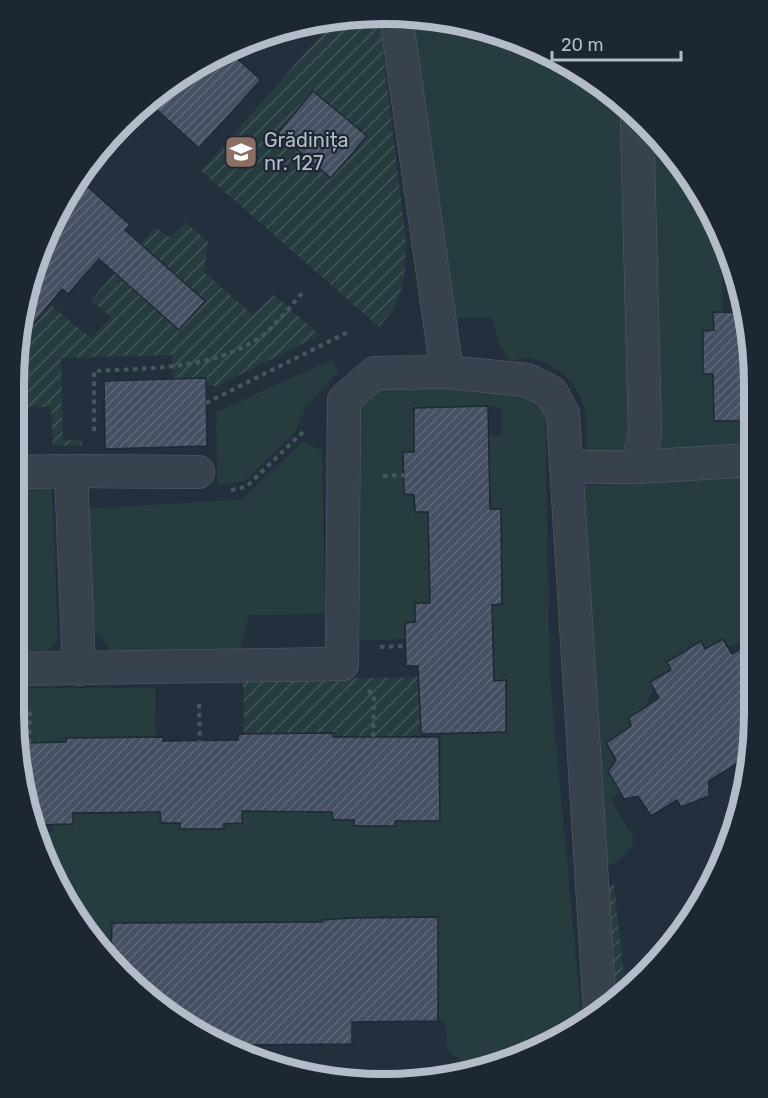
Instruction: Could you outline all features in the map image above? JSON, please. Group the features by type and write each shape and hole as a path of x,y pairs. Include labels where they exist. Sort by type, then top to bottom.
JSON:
{"lane":[{"path":"397,25 447,372"},
{"path":"637,127 645,434 637,467"},
{"path":"24,669 342,664 344,400 375,373 447,372 527,380 551,392 563,414 599,1002"},
{"path":"566,467 637,467 744,460"},
{"path":"79,669 83,471"},
{"path":"24,472 198,472"}],"path":[{"path":"83,471 94,371 166,367 221,358 261,338 304,291"},
{"path":"206,403 348,332"},
{"path":"198,472 214,492 246,488 315,420 344,400"}],"green space":[{"path":"380,24 406,241 404,280 395,308 379,327 201,171 327,29"},
{"path":"409,25 477,36 522,51 564,72 603,98 627,118 632,443 623,449 586,453 587,429 584,406 576,389 563,374 556,368 538,360 529,358 510,361 499,344 492,318 435,318"},
{"path":"646,137 670,165 696,204 722,260 722,312 713,312 714,330 703,374 713,374 714,421 744,421 744,446 650,451"},
{"path":"186,222 208,242 204,272 253,315 274,295 320,335 217,386 206,386 206,378 173,379 172,355 61,358 63,440 82,440 82,445 53,446 51,407 24,407 27,337 36,293 91,338 111,317 91,300 155,228 170,237"},
{"path":"333,359 338,372 305,408 296,431 245,481 218,485 216,412"},
{"path":"383,387 520,389 545,408 550,679 581,1015 522,1047 466,1064 447,1050 445,1021 439,1021 438,917 322,920 321,944 310,922 112,923 112,944 107,944 72,894 44,832 53,832 53,824 73,824 73,813 160,812 161,823 180,823 181,829 224,829 224,824 242,823 242,811 332,812 333,820 354,820 354,826 395,826 395,821 440,821 441,735 438,733 506,732 506,681 487,681 494,665 493,620 485,620 485,605 503,604 501,509 485,509 490,472 485,435 502,435 501,407 414,408 414,452 403,452 404,494 414,495 415,512 428,512 430,603 415,603 415,622 406,639 360,640 358,411"},
{"path":"303,441 322,451 325,614 249,615 241,648 232,658 114,654 94,630 90,509 243,499"},
{"path":"744,475 744,644 727,646 723,639 705,649 700,641 667,662 671,670 650,682 654,689 644,708 629,718 631,726 613,738 609,749 616,760 608,771 620,792 610,798 634,839 625,855 620,859 597,868 584,673 585,486"},
{"path":"24,481 50,487 52,492 58,638 45,655 24,655"},
{"path":"419,677 438,735 413,735 413,748 394,737 354,737 334,750 333,733 244,734 243,681"},
{"path":"24,688 155,688 156,737 67,754 51,743 25,743"},
{"path":"614,885 625,982 610,994 599,887"}],"building":[{"path":"235,56 261,80 199,148 154,107 204,72"},
{"path":"313,91 367,136 331,178 278,133"},
{"path":"85,184 130,225 125,230 205,301 179,330 99,259 68,294 62,289 28,330 36,291 51,246"},
{"path":"713,312 737,313 743,360 744,421 714,421 713,374 703,374 703,331 714,330"},
{"path":"206,378 207,446 105,449 104,381"},
{"path":"488,406 490,509 501,509 502,604 492,605 494,681 506,680 506,732 421,734 418,666 406,666 405,623 415,622 415,603 430,603 428,512 415,512 414,495 404,494 403,452 414,452 414,408"},
{"path":"723,639 732,654 744,647 741,761 709,781 709,796 681,807 677,800 651,816 638,796 624,799 608,771 616,760 606,743 631,726 629,718 659,698 650,682 671,670 667,662 701,641 705,649"},
{"path":"333,733 333,737 439,737 440,821 395,821 395,826 354,826 354,820 333,820 332,812 242,811 242,823 224,824 224,829 180,829 180,823 161,823 160,812 73,813 73,824 41,825 31,784 25,743 66,742 66,738 163,737 163,741 238,740 238,734"},
{"path":"438,917 438,1021 352,1022 352,1044 242,1045 204,1026 165,1000 129,969 111,949 112,923 322,922 322,920"}],"place":[{"name":"Grădinița nr. 127","path":"241,152"}]}
